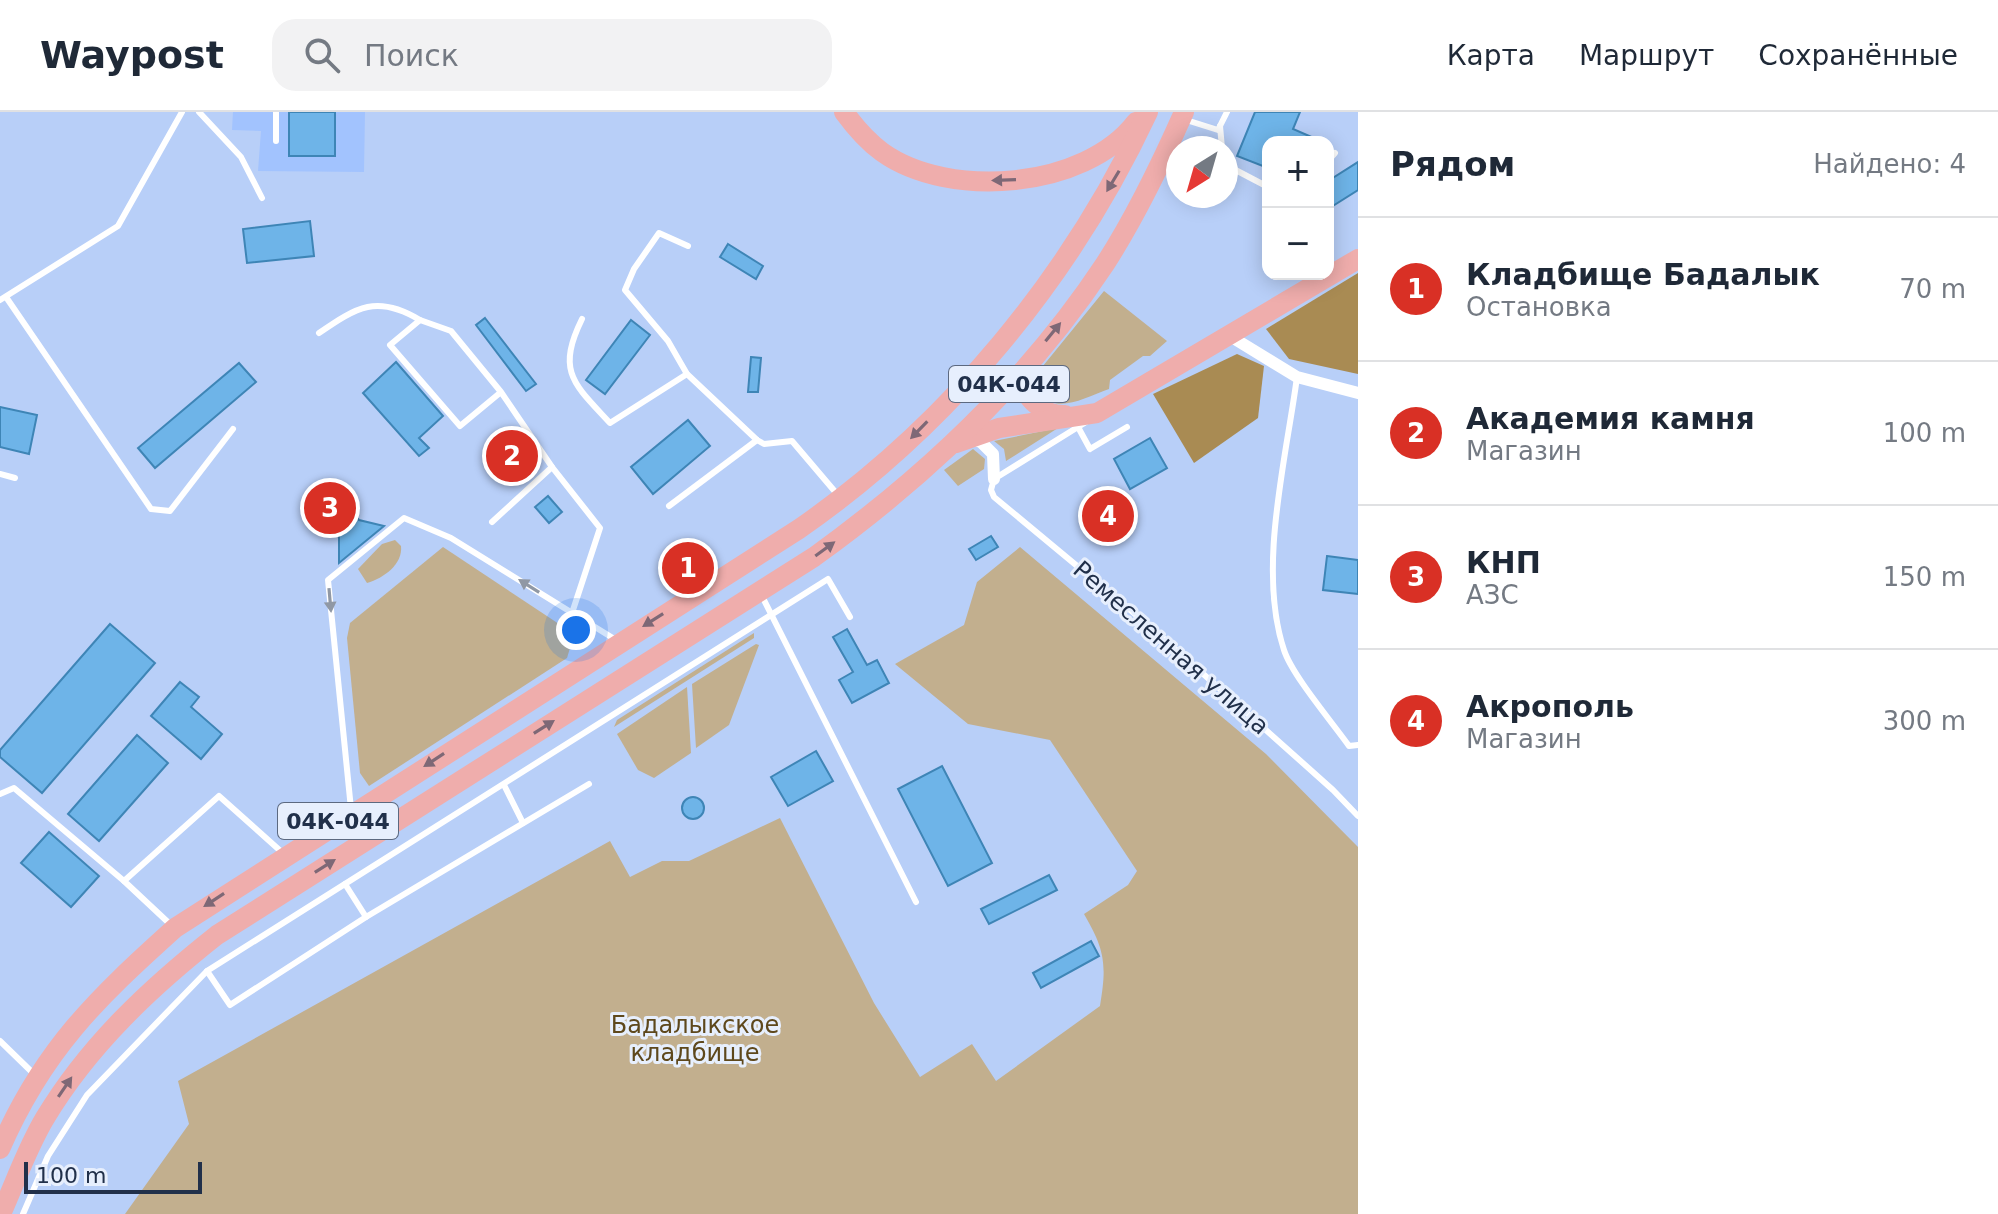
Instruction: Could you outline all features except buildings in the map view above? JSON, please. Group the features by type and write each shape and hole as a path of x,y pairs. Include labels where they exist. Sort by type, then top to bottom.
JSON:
{"main road":[{"path":"844,112 857,130 883,153 918,170 987,181 1048,175 1081,164 1105,152 1125,136 1146,112"},
{"name":"04К-044","path":"0,1149 36,1076 91,1006 175,928 842,500 913,436 991,354 1069,253 1127,156 1146,112"},
{"name":"04К-044","path":"1,1214 43,1121 70,1079 111,1029 168,974 217,935 864,521 958,442 1030,361 1105,264 1183,115"},
{"path":"958,442 1020,424 1097,413 1358,259"},
{"path":"1030,361 1020,379 1041,408 1053,415 1097,413"},
{"path":"743,565 759,591"}],"street":[{"path":"1230,336 1297,377 1358,393"},
{"path":"958,442 981,442 993,454 994,479"}],"lane":[{"path":"182,112 118,226 3,299 151,509 170,511 233,429"},
{"path":"199,112 241,157 262,198"},
{"path":"276,112 276,141"},
{"path":"1219,136 1218,130 1227,112"},
{"path":"1183,115 1218,130"},
{"path":"1238,171 1262,184"},
{"path":"688,246 659,233 634,269 625,290 668,341 687,374 757,440 764,444 792,441 842,500"},
{"path":"319,333 357,307 399,307 420,320 451,331 501,392 552,467 600,528 572,613"},
{"path":"582,319 567,359 571,379 610,423 687,374"},
{"path":"420,320 390,345 460,426 501,392"},
{"path":"1297,377 1273,554 1275,614 1285,653 1349,746 1358,745"},
{"path":"994,479 1097,413"},
{"path":"1077,428 1090,449 1127,427"},
{"path":"669,506 757,440"},
{"path":"492,522 552,467"},
{"path":"0,474 15,478"},
{"name":"Ремесленная улица","path":"994,479 991,490 994,497 1153,629 1358,816"},
{"path":"351,813 328,580 404,518 451,538 619,642"},
{"path":"23,1214 48,1156 87,1095 207,971 828,579 850,617"},
{"path":"759,591 916,902"},
{"path":"207,971 230,1005 366,917 589,784"},
{"path":"504,785 523,823"},
{"path":"0,794 14,788 175,928"},
{"path":"124,881 219,796 285,855"},
{"path":"345,884 366,917"},
{"path":"168,974 184,995"},
{"path":"0,1041 36,1076"}],"shaded area":[{"path":"233,112 365,112 364,172 258,171 261,131 232,130"},
{"path":"1358,273 1358,374 1289,359 1266,329"},
{"path":"1237,354 1264,366 1258,418 1194,463 1153,394"}],"green space":[{"path":"1104,291 1167,341 1150,356 1143,356 1110,380 1109,389 1064,404 1046,399 1034,377"},
{"path":"1058,428 1006,461 1004,449 994,441"},
{"path":"973,449 985,459 984,469 958,486 944,470"},
{"path":"395,540 401,546 396,564 380,578 367,583 358,569 382,544"},
{"path":"443,547 562,626 570,648 567,658 369,786 360,773 347,638 350,623"},
{"name":"Бадалыкское кладбище","path":"1020,547 1266,754 1358,847 1358,1214 125,1214 189,1124 178,1081 610,841 630,877 662,861 689,861 780,818 874,1003 920,1077 972,1044 996,1081 1100,1006 1104,968 1100,948 1084,914 1128,885 1137,871 1050,740 968,724 895,664 964,625 977,582"},
{"path":"754,633 754,638 614,727 617,720"},
{"path":"759,645 729,725 696,748 692,684"},
{"path":"687,687 691,753 654,778 638,770 617,734"}],"place":[{"name":"Академия камня","path":"512,456"},
{"name":"КНП","path":"330,508"},
{"name":"Акрополь","path":"1108,516"},
{"name":"Кладбище Бадалык","path":"688,568"}]}
